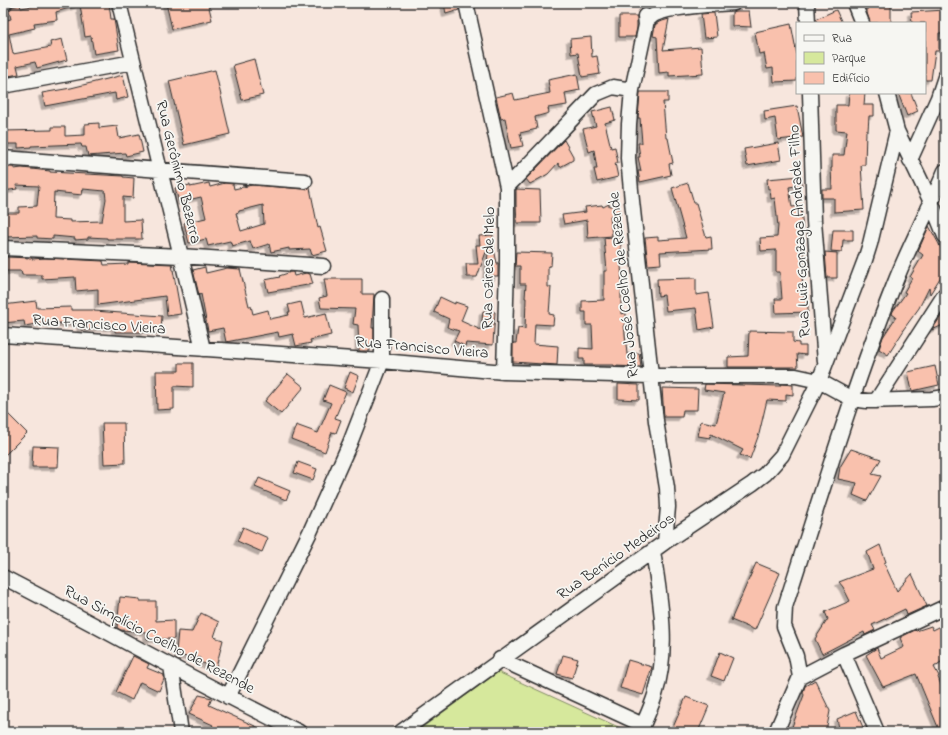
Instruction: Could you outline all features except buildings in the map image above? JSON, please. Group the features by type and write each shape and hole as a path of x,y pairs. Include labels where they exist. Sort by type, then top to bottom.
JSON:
{"street":[{"name":"Rua Gerônimo Bezerra","path":"119,3 203,349"},
{"name":"Rua Ozires de Melo","path":"466,3 506,187 507,264 504,372"},
{"name":"Rua José Coelho de Rezende","path":"665,542 668,507 667,488 656,421 628,158 632,90 646,25 645,16 650,18 656,14 692,6 734,3"},
{"path":"808,3 808,22"},
{"path":"854,3 862,22"},
{"path":"3,86 133,62"},
{"path":"910,160 941,96 945,77"},
{"path":"506,187 596,94 613,87 632,90"},
{"name":"Rua Luiz Gonzaga Andrade Filho","path":"810,94 814,221 825,367"},
{"path":"887,94 897,131 932,204 945,236"},
{"name":"Rua Benício Medeiros","path":"401,732 665,542 765,474 782,455 820,381 870,244 897,131"},
{"path":"3,158 304,181"},
{"path":"776,732 800,677 796,656 784,626 785,606 852,399 894,284 932,204 945,171"},
{"path":"3,248 181,256 324,266"},
{"path":"876,402 945,294"},
{"path":"228,697 316,518 350,443 382,361 382,299"},
{"name":"Rua Francisco Vieira","path":"3,335 382,361 504,372 651,376 796,376 820,381 852,399"},
{"path":"852,399 876,402 945,397"},
{"path":"500,660 641,728 655,696 661,673 664,652 663,614 653,551"},
{"name":"Rua Simplício Coelho de Rezende","path":"3,577 228,697 299,732"},
{"path":"800,677 844,654 945,607"},
{"path":"844,654 877,732"},
{"path":"171,666 181,732"}],"green space":[{"path":"498,672 627,731 627,732 416,732"}]}
